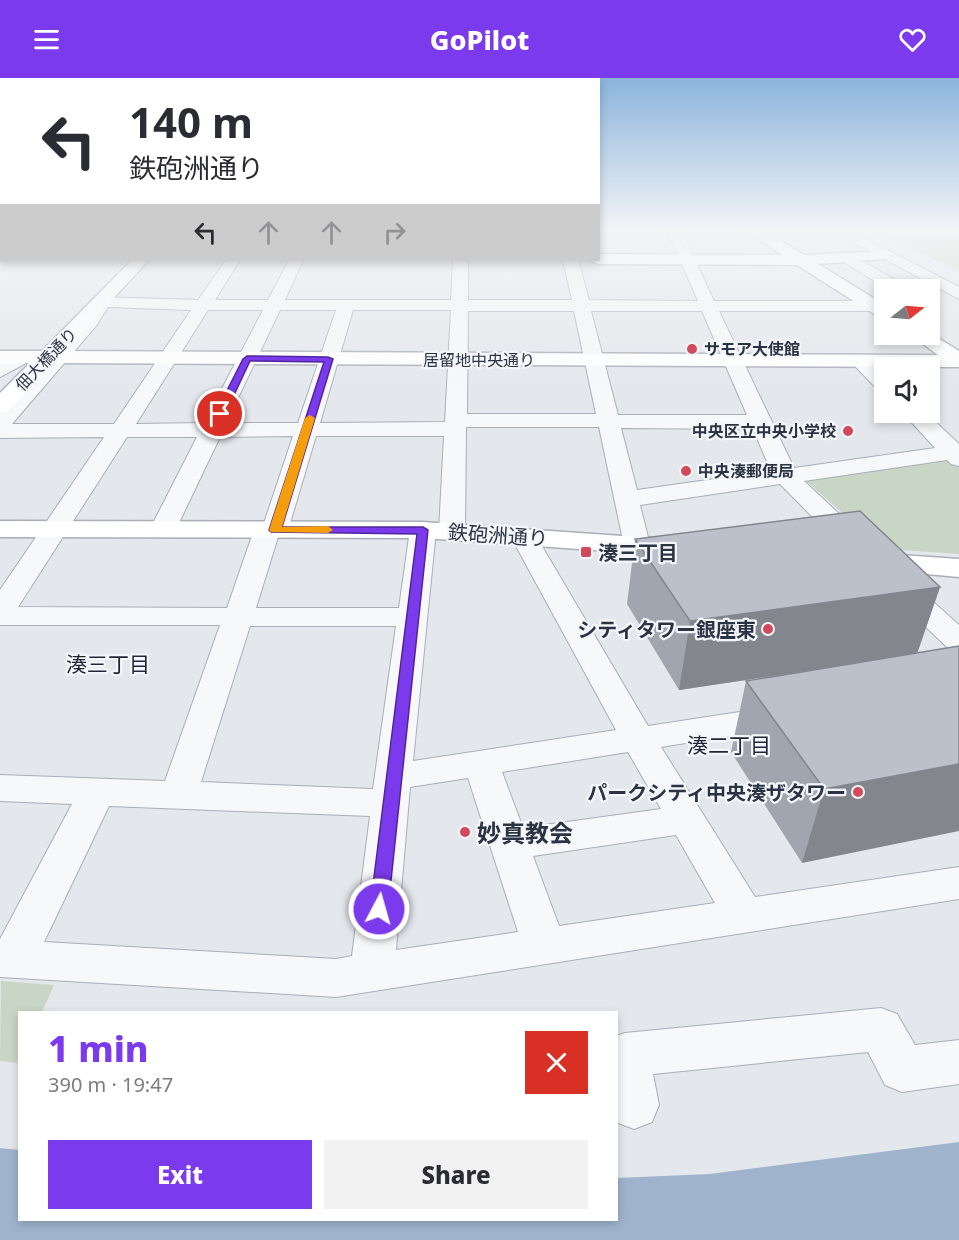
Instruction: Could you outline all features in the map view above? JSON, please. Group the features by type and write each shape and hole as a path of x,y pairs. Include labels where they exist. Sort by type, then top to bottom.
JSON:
{"street":[{"name":"佃大橋通り","path":"0,386 100,284"},
{"path":"0,425 52,358 90,322 103,300 118,284"},
{"path":"0,614 166,358 217,284"},
{"path":"163,529 284,284"},
{"path":"372,972 411,617 437,531 456,424 460,284"},
{"path":"576,284 637,545"},
{"path":"698,284 786,477 873,562 959,640"},
{"path":"841,284 874,305"},
{"path":"941,284 959,294"},
{"path":"103,300 116,304 874,309"},
{"path":"940,302 959,300"},
{"path":"179,795 238,617 306,430 346,305"},
{"path":"936,345 959,360"},
{"name":"居留地中央通り","path":"0,357 17,369 52,358 593,361 959,360"},
{"path":"860,361 874,375"},
{"name":"佃大橋通り","path":"0,406 17,369"},
{"path":"0,431 306,430 608,421 761,422"},
{"path":"924,423 956,454"},
{"path":"628,499 956,454"},
{"name":"鉄砲洲通り","path":"0,529 437,531 702,550"},
{"path":"524,537 638,739 744,915"},
{"path":"839,560 959,568"},
{"path":"0,614 411,617"},
{"path":"0,788 179,795 391,790 481,763 812,712"},
{"path":"481,763 544,945"},
{"path":"97,792 7,958 336,978 959,884"},
{"path":"510,845 686,819"},
{"path":"634,1105 625,1055 881,1029 902,1069 959,1062"}],"green space":[{"path":"948,458 959,466 959,554 888,549 879,545 805,480"},
{"path":"1,981 54,985 42,1011 18,1011 18,1063 0,1061"}],"water":[{"path":"959,1142 959,1240 0,1240 0,1148 18,1150 18,1221 618,1221 618,1178 710,1174"}],"building":[{"path":"860,511 940,587 690,621 635,539"},
{"path":"959,646 959,764 824,789 746,681"}],"slow traffic":[{"path":"310,418 275,530 328,530"}],"place":[{"name":"サモア大使館","path":"692,349"},
{"name":"中央区立中央小学校","path":"848,431"},
{"name":"中央湊郵便局","path":"686,471"},
{"name":"湊三丁目","path":"586,552"},
{"name":"シティタワー銀座東","path":"768,629"},
{"name":"パークシティ中央湊ザタワー","path":"858,792"},
{"name":"妙真教会","path":"465,832"}],"district":[{"name":"湊三丁目","path":"108,664"},
{"name":"湊二丁目","path":"729,745"}],"route":[{"path":"220,414 247,359 328,359 275,530 423,530 411,617 379,909"}]}
